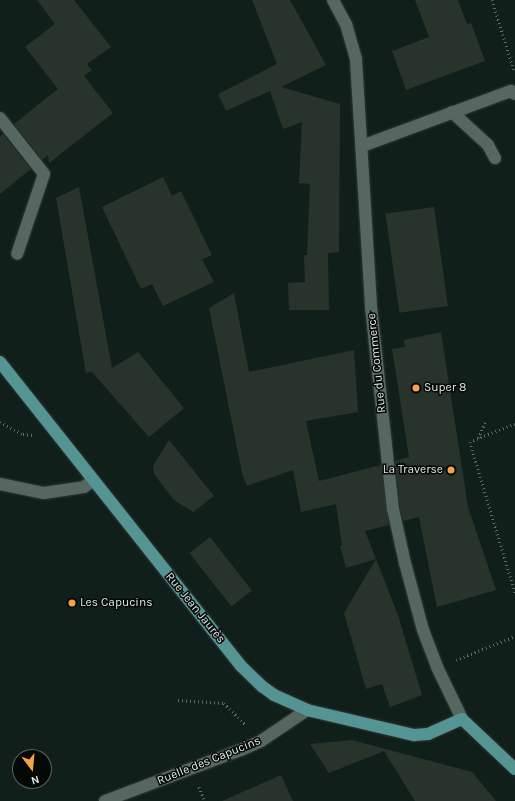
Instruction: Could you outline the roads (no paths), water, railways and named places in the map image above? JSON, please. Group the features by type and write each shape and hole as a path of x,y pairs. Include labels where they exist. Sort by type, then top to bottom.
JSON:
{"main road":[{"name":"Rue Jean Jaurès","path":"0,362 242,666 274,695 308,710 414,735 428,734 462,719"},
{"path":"462,719 515,769"}],"street":[{"name":"Rue du Commerce","path":"333,0 346,24 356,60 371,307 393,509 405,563 423,630 437,667 462,719"},
{"path":"362,146 511,91 515,94"},
{"path":"452,112 488,145 495,158"},
{"path":"0,118 44,174 17,254"},
{"path":"0,484 44,493 84,487 93,480"},
{"name":"Ruelle des Capucins","path":"105,801 261,741 308,710"}],"place":[{"name":"Super 8","path":"416,388"},
{"name":"La Traverse","path":"451,470"},
{"name":"Les Capucins","path":"72,603"}]}
